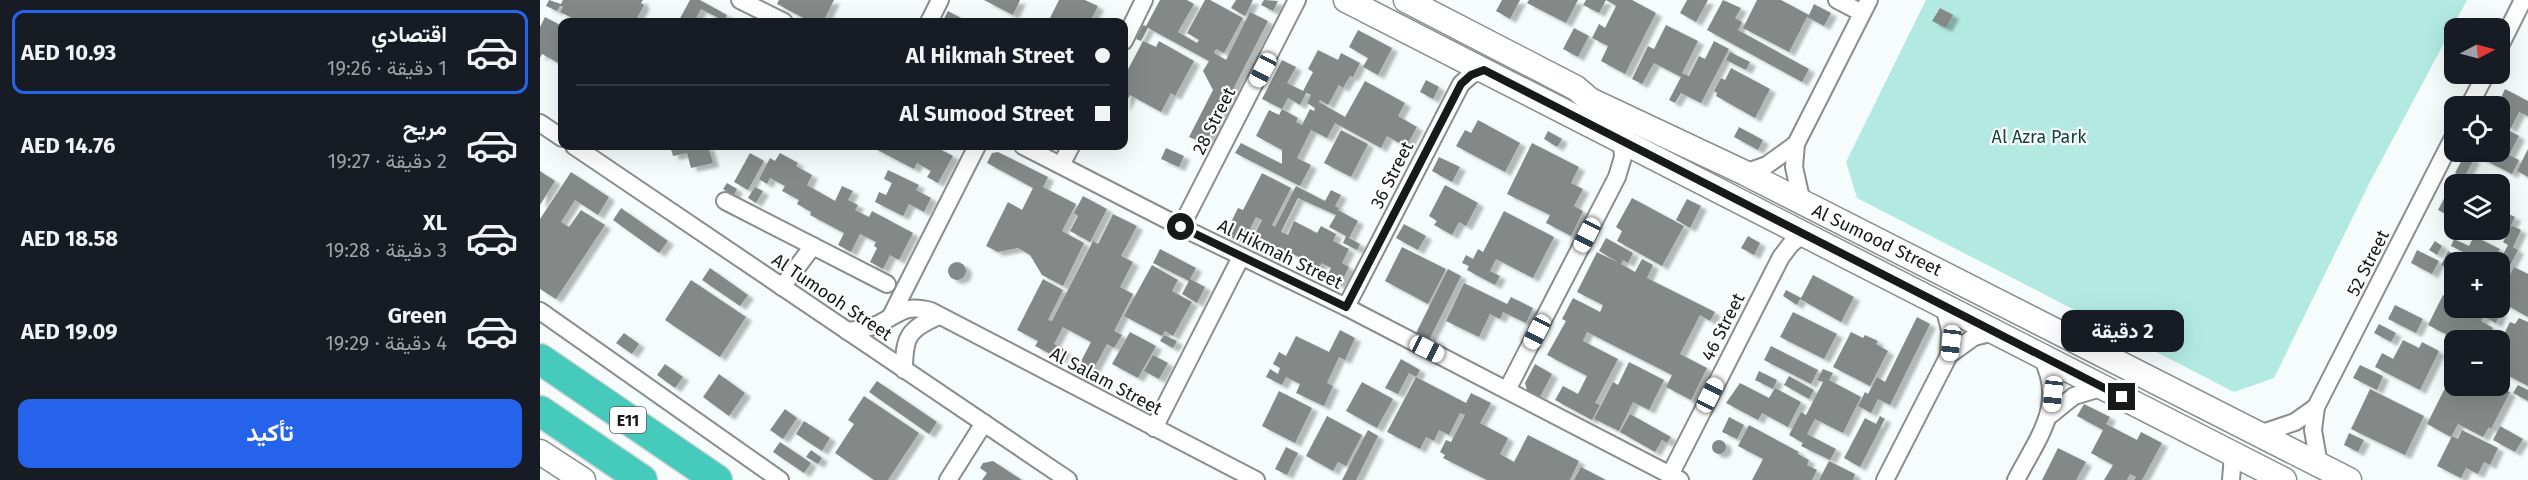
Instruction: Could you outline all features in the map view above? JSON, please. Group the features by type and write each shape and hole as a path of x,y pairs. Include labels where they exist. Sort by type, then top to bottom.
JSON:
{"highway":[{"name":"E11","path":"540,359 717,480"},
{"name":"E11","path":"540,411 642,480"}],"street":[{"path":"740,0 775,18"},
{"path":"931,18 940,0"},
{"path":"1128,33 1144,0"},
{"name":"28 Street","path":"1181,227 1297,0"},
{"name":"Al Sumood Street","path":"1346,0 2284,480"},
{"name":"Al Sumood Street","path":"1406,0 1576,88 1590,100 1745,173 2349,480"},
{"path":"1802,203 1794,167 1796,144 1866,7 1837,0"},
{"path":"2510,26 2523,0"},
{"path":"1492,75 1518,63 1590,100"},
{"name":"36 Street","path":"1346,307 1461,84 1471,75 1492,75"},
{"path":"540,123 558,135"},
{"path":"1507,390 1617,177 1623,157 1622,142"},
{"path":"1745,173 1767,165 1796,144"},
{"name":"Al Tumooh Street","path":"580,150 1068,480"},
{"path":"891,316 975,150"},
{"name":"Al Hikmah Street","path":"1031,150 1241,257 1346,307 1675,477"},
{"path":"1061,165 1069,150"},
{"name":"52 Street","path":"2319,465 2314,442 2316,407 2444,156"},
{"path":"725,201 886,284"},
{"name":"46 Street","path":"1675,477 1781,257 1802,235"},
{"path":"782,287 813,246"},
{"path":"1154,428 1241,257"},
{"path":"1885,480 1949,355 1950,330 1944,306"},
{"name":"Al Salam Street","path":"847,331 878,325 891,316 912,308 931,311 1256,480"},
{"path":"540,311 780,480"},
{"path":"904,370 905,343 908,336 923,323 939,316"},
{"path":"1949,355 1974,337 1994,332"},
{"path":"2016,480 2049,416 2053,394 2051,381 2041,356"},
{"path":"2049,416 2074,396 2104,387"},
{"name":"52 Street","path":"2259,434 2295,422 2316,407"},
{"path":"948,480 984,423"},
{"path":"540,452 583,480"},
{"path":"2231,480 2234,455"}],"green space":[{"name":"Al Azra Park","path":"1926,0 2467,0 2457,18 2444,18 2444,43 2370,182 2274,378 2234,392 1857,198 1846,162"}],"building":[{"path":"549,0 561,4 563,0 643,0 641,3 644,5 637,18 572,18 560,12 563,7 560,6 557,11 546,6"},
{"path":"690,0 700,0 727,15 726,18 718,18 701,9 696,18 680,18"},
{"path":"779,0 834,0 825,18 803,18 777,4"},
{"path":"984,0 1020,0 1013,15"},
{"path":"1059,0 1085,0 1098,6 1092,18 1050,18"},
{"path":"1160,0 1187,0 1194,4 1178,32 1197,43 1199,40 1187,33 1205,0 1210,0 1243,18 1224,53 1216,49 1214,53 1226,60 1250,12 1268,21 1205,144 1189,137 1213,90 1203,71 1209,61 1148,28 1141,41 1136,39"},
{"path":"1236,0 1253,0 1245,16 1231,8"},
{"path":"1264,0 1278,1 1273,11 1261,5"},
{"path":"1502,0 1520,0 1510,19 1496,11"},
{"path":"1529,0 1578,0 1566,23 1527,3"},
{"path":"1586,0 1606,0 1599,13 1583,5"},
{"path":"1606,0 1632,0 1656,13 1625,74 1601,61 1608,46 1592,38 1599,24 1605,28 1616,6"},
{"path":"1687,0 1708,0 1696,22 1680,13"},
{"path":"1723,0 1741,8 1735,18 1742,22 1738,30 1809,69 1802,82 1707,30"},
{"path":"1757,0 1781,0 1809,15 1814,4 1831,13 1824,26 1807,17 1789,52 1743,28"},
{"path":"1940,8 1953,15 1946,28 1932,21"},
{"path":"948,11 961,18 944,18"},
{"path":"545,17 558,24 558,63 542,54 540,58 540,27"},
{"path":"1666,25 1698,41 1682,73 1689,76 1699,56 1705,59 1714,41 1729,49 1701,103 1681,93 1675,103 1669,100 1681,77 1654,63 1642,84 1632,79 1648,46 1654,49"},
{"path":"1574,28 1589,36 1578,57 1563,49"},
{"path":"1358,30 1392,48 1378,75 1363,67 1368,58 1349,47"},
{"path":"1143,41 1156,47 1159,41 1194,61 1175,96 1171,93 1161,112 1130,95 1128,99 1128,69"},
{"path":"1318,50 1338,60 1341,53 1360,63 1353,77 1350,76 1343,88 1339,85 1328,105 1320,100 1319,102 1345,117 1365,81 1405,103 1398,116 1417,127 1406,147 1387,136 1381,148 1335,123 1327,138 1311,130 1297,158 1311,165 1300,186 1235,153 1241,143 1282,164 1282,150 1256,136 1269,110 1279,115 1282,109 1262,99 1282,60 1296,67 1287,83 1303,91 1313,72 1308,69","holes":["1306,93 1311,95 1307,103 1315,108 1314,111 1310,109 1302,125 1296,122 1298,118 1282,109 1288,98 1300,105"]},
{"path":"1730,52 1750,62 1746,70 1726,60"},
{"path":"1731,68 1770,89 1755,118 1716,96 1717,93 1714,91 1721,78 1725,80"},
{"path":"1426,80 1439,87 1433,99 1420,92"},
{"path":"2505,89 2528,101 2528,116 2519,112 2511,128 2510,96 2502,96"},
{"path":"1478,120 1520,143 1505,172 1456,146 1465,130 1471,133"},
{"path":"1739,127 1763,140 1758,150 1734,137"},
{"path":"1341,130 1368,144 1351,177 1324,163"},
{"path":"1548,131 1562,139 1557,147 1544,139"},
{"path":"2510,131 2519,136 2510,153"},
{"path":"1532,143 1579,167 1571,183 1583,189 1574,206 1583,211 1571,236 1546,223 1550,215 1507,194"},
{"path":"1166,148 1184,156 1179,167 1161,159"},
{"path":"2528,149 2528,177 2517,171"},
{"path":"671,150 709,150 713,163 691,168 687,153 673,156"},
{"path":"878,150 942,150 953,156 938,183 927,177 931,171 917,163 914,169"},
{"path":"998,152 1048,177 1043,187 1076,204 1062,231 1084,243 1063,286 1042,275 1030,255 1018,248 998,252 986,246 1008,202 1022,210 1033,188 987,163 992,153"},
{"path":"750,153 764,161 748,190 734,182"},
{"path":"780,153 798,163 796,166 812,175 807,185 835,201 842,186 853,191 848,200 858,205 855,210 869,217 872,211 913,233 899,260 890,255 883,269 870,262 877,248 874,246 876,242 860,234 851,252 838,245 844,233 810,215 811,212 797,204 799,200 782,191 785,186 770,178 767,184 759,179 770,158 775,161"},
{"path":"2510,156 2519,160 2512,174 2489,162 2510,162"},
{"path":"1439,157 1460,167 1452,182 1432,171"},
{"path":"2461,162 2472,162 2466,174 2455,173"},
{"path":"888,170 919,185 916,190 931,198 924,212 909,204 903,216 875,202 879,192 886,195 892,183 884,179"},
{"path":"540,171 555,181 540,205"},
{"path":"571,172 609,197 598,215 575,200 561,222 569,227 581,210 605,225 556,299 540,289 540,219"},
{"path":"1262,173 1291,188 1272,225 1275,227 1296,186 1325,201 1331,190 1341,195 1335,206 1358,221 1349,238 1360,244 1357,250 1343,243 1346,236 1329,227 1336,215 1298,198 1281,232 1288,235 1294,221 1317,233 1321,226 1336,234 1333,241 1349,249 1342,263 1349,267 1340,285 1326,278 1331,268 1322,263 1319,267 1285,250 1281,259 1249,246 1262,220 1256,217 1243,243 1225,234 1238,208 1243,210"},
{"path":"727,183 737,189 733,196 723,189"},
{"path":"1445,185 1478,203 1466,226 1459,222 1452,235 1434,225 1437,221 1429,216"},
{"path":"755,187 763,191 756,203 748,198"},
{"path":"1083,196 1107,209 1090,242 1070,231 1078,216 1074,213"},
{"path":"1632,198 1684,226 1662,266 1617,241 1622,231 1616,227"},
{"path":"2444,198 2444,213 2438,210"},
{"path":"1687,199 1701,206 1690,228 1676,220"},
{"path":"621,208 668,241 659,253 613,220"},
{"path":"1504,211 1554,237 1533,278 1496,259 1490,271 1500,276 1495,285 1467,270 1469,266 1462,263 1466,255 1473,259 1478,249 1483,252"},
{"path":"1113,214 1137,226 1121,256 1133,262 1120,287 1133,294 1114,331 1122,335 1114,348 1107,344 1091,374 1078,367 1091,342 1063,327 1054,344 1065,350 1060,359 1035,346 1038,341 1017,330 1043,279 1063,290 1048,320 1052,321 1093,241 1098,244"},
{"path":"2510,215 2515,217 2511,225 2521,230 2513,247 2518,250 2510,266 2510,252 2504,252 2508,245 2503,242 2510,240"},
{"path":"1404,224 1426,236 1418,250 1396,238"},
{"path":"1748,236 1760,243 1754,255 1741,248"},
{"path":"1606,238 1633,253 1628,263 1623,260 1621,264 1635,272 1642,259 1653,265 1647,278 1715,312 1710,321 1700,315 1680,354 1707,368 1691,400 1666,387 1672,375 1587,332 1583,341 1618,359 1595,403 1600,405 1592,420 1555,400 1563,386 1578,394 1587,376 1547,355 1566,321 1562,319 1573,298 1600,312 1603,305 1577,292 1597,252 1619,263 1599,251"},
{"path":"2454,240 2456,240 2469,246 2472,240 2482,240 2500,249 2498,252 2463,252 2451,246"},
{"path":"2435,241 2442,246 2437,255 2429,250"},
{"path":"1402,247 1446,269 1428,304 1385,281"},
{"path":"1160,249 1196,268 1190,279 1205,287 1197,303 1182,294 1189,281 1153,263"},
{"path":"2417,250 2439,261 2432,274 2411,263"},
{"path":"957,262 965,267 966,271 961,279 957,280 949,275 948,271 953,263"},
{"path":"1152,265 1178,280 1172,291 1192,302 1173,336 1165,331 1162,336 1124,316"},
{"path":"2514,267 2528,274 2528,317 2510,307 2510,274"},
{"path":"710,268 748,295 740,306 702,280"},
{"path":"1448,269 1461,276 1429,340 1416,333"},
{"path":"1813,275 1854,297 1841,322 1800,299 1797,305 1783,296 1786,290 1801,298"},
{"path":"691,280 746,317 720,357 665,320"},
{"path":"1464,283 1507,304 1511,297 1533,308 1526,323 1503,312 1500,319 1490,314 1479,337 1446,321"},
{"path":"2443,295 2444,318 2483,318 2481,321 2493,328 2492,330 2444,330 2444,333 2428,325"},
{"path":"2395,305 2423,319 2416,333 2388,319"},
{"path":"1793,312 1837,334 1824,359 1780,337"},
{"path":"1917,317 1930,324 1890,405 1878,399 1871,413 1858,406 1865,392 1868,394 1877,377 1885,382"},
{"path":"2486,318 2498,318 2496,323"},
{"path":"2519,318 2528,322 2528,386 2510,377 2510,330 2506,330 2510,322 2515,324"},
{"path":"2379,324 2396,333 2391,342 2374,333"},
{"path":"1340,330 1355,338 1345,360 1339,357 1327,383 1333,386 1324,406 1296,393 1300,384 1286,377 1282,385 1266,377 1270,369 1278,374 1280,368 1273,364 1279,352 1286,356 1296,336 1329,352"},
{"path":"1130,332 1156,346 1138,378 1112,364"},
{"path":"1851,332 1863,338 1865,335 1878,341 1876,344 1888,351 1870,386 1833,367"},
{"path":"624,333 639,344 632,354 616,343"},
{"path":"1164,335 1177,341 1173,348 1160,341"},
{"path":"2403,340 2419,348 2422,342 2439,351 2420,390 2375,367 2382,353 2393,359"},
{"path":"1771,346 1818,370 1811,384 1764,360"},
{"path":"1153,355 1168,363 1159,379 1144,371"},
{"path":"1401,359 1420,370 1416,377 1409,373 1398,394 1385,388"},
{"path":"1629,362 1664,380 1649,410 1633,402 1619,431 1594,419 1613,382 1618,385"},
{"path":"665,364 683,377 675,388 657,375"},
{"path":"1535,364 1552,374 1540,397 1527,390 1525,383"},
{"path":"2360,365 2383,376 2377,390 2353,378"},
{"path":"1823,369 1833,373 1829,380 1861,397 1843,433 1815,419 1807,434 1836,449 1830,460 1801,446 1803,443 1789,435 1801,412 1806,415 1823,382 1817,380"},
{"path":"1759,371 1777,380 1773,389 1755,380"},
{"path":"719,374 745,393 729,416 703,397"},
{"path":"1789,376 1814,390 1809,399 1784,385"},
{"path":"1416,377 1466,403 1471,393 1491,403 1480,423 1508,438 1500,454 1514,462 1528,435 1579,461 1570,480 1487,480 1443,458 1445,455 1440,452 1446,440 1451,442 1465,415 1460,413 1449,435 1439,430 1434,441 1426,437 1420,449 1387,432"},
{"path":"877,381 937,422 929,434 869,392"},
{"path":"1362,382 1393,399 1377,428 1346,411"},
{"path":"1740,383 1769,398 1775,388 1801,402 1788,427 1762,413 1758,420 1726,403"},
{"path":"2518,385 2528,390 2528,401 2513,393"},
{"path":"2370,389 2424,416 2405,455 2351,429"},
{"path":"2444,390 2444,396 2508,396 2491,429 2489,427 2483,437 2458,424 2451,437 2427,424"},
{"path":"1279,391 1312,408 1295,443 1262,426"},
{"path":"864,396 919,433 888,480 874,480 835,453 854,424 848,420"},
{"path":"2084,404 2110,417 2106,424 2137,440 2141,432 2162,443 2142,480 2134,480 2136,477 2130,474 2127,480 2104,480 2113,465 2091,453 2103,430 2077,416"},
{"path":"785,409 797,418 783,439 770,430"},
{"path":"1630,414 1671,437 1667,443 1662,440 1655,452 1620,432"},
{"path":"1327,416 1362,435 1346,466 1338,462 1333,471 1306,456"},
{"path":"1880,416 1885,419 1860,467 1844,458 1865,418 1876,424"},
{"path":"1729,417 1744,425 1737,439 1722,432"},
{"path":"804,421 830,438 822,451 796,434"},
{"path":"1749,425 1799,452 1798,454 1809,460 1807,465 1817,470 1812,480 1752,480 1763,459 1738,446"},
{"path":"2500,426 2523,439 2515,452 2493,440"},
{"path":"1368,430 1378,436 1356,480 1342,480"},
{"path":"2462,430 2498,448 2490,465 2484,462 2478,474 2466,468 2461,478 2437,466 2452,436 2458,439"},
{"path":"2349,433 2364,440 2358,452 2344,445"},
{"path":"1719,440 1724,442 1726,447 1724,452 1719,454 1714,452 1712,447 1714,442"},
{"path":"780,442 811,463 804,473 773,452"},
{"path":"1286,447 1298,453 1287,475 1275,469"},
{"path":"2058,448 2086,462 2076,480 2042,480"},
{"path":"811,450 822,458 818,464 806,457"},
{"path":"993,461 1022,480 982,480 987,473 980,468 983,463"},
{"path":"1829,461 1855,474 1853,480 1819,480"},
{"path":"1581,467 1606,480 1574,480"}],"route":[{"path":"1181,227 1346,307 1461,84 1466,78 1484,70 2122,397"}]}
